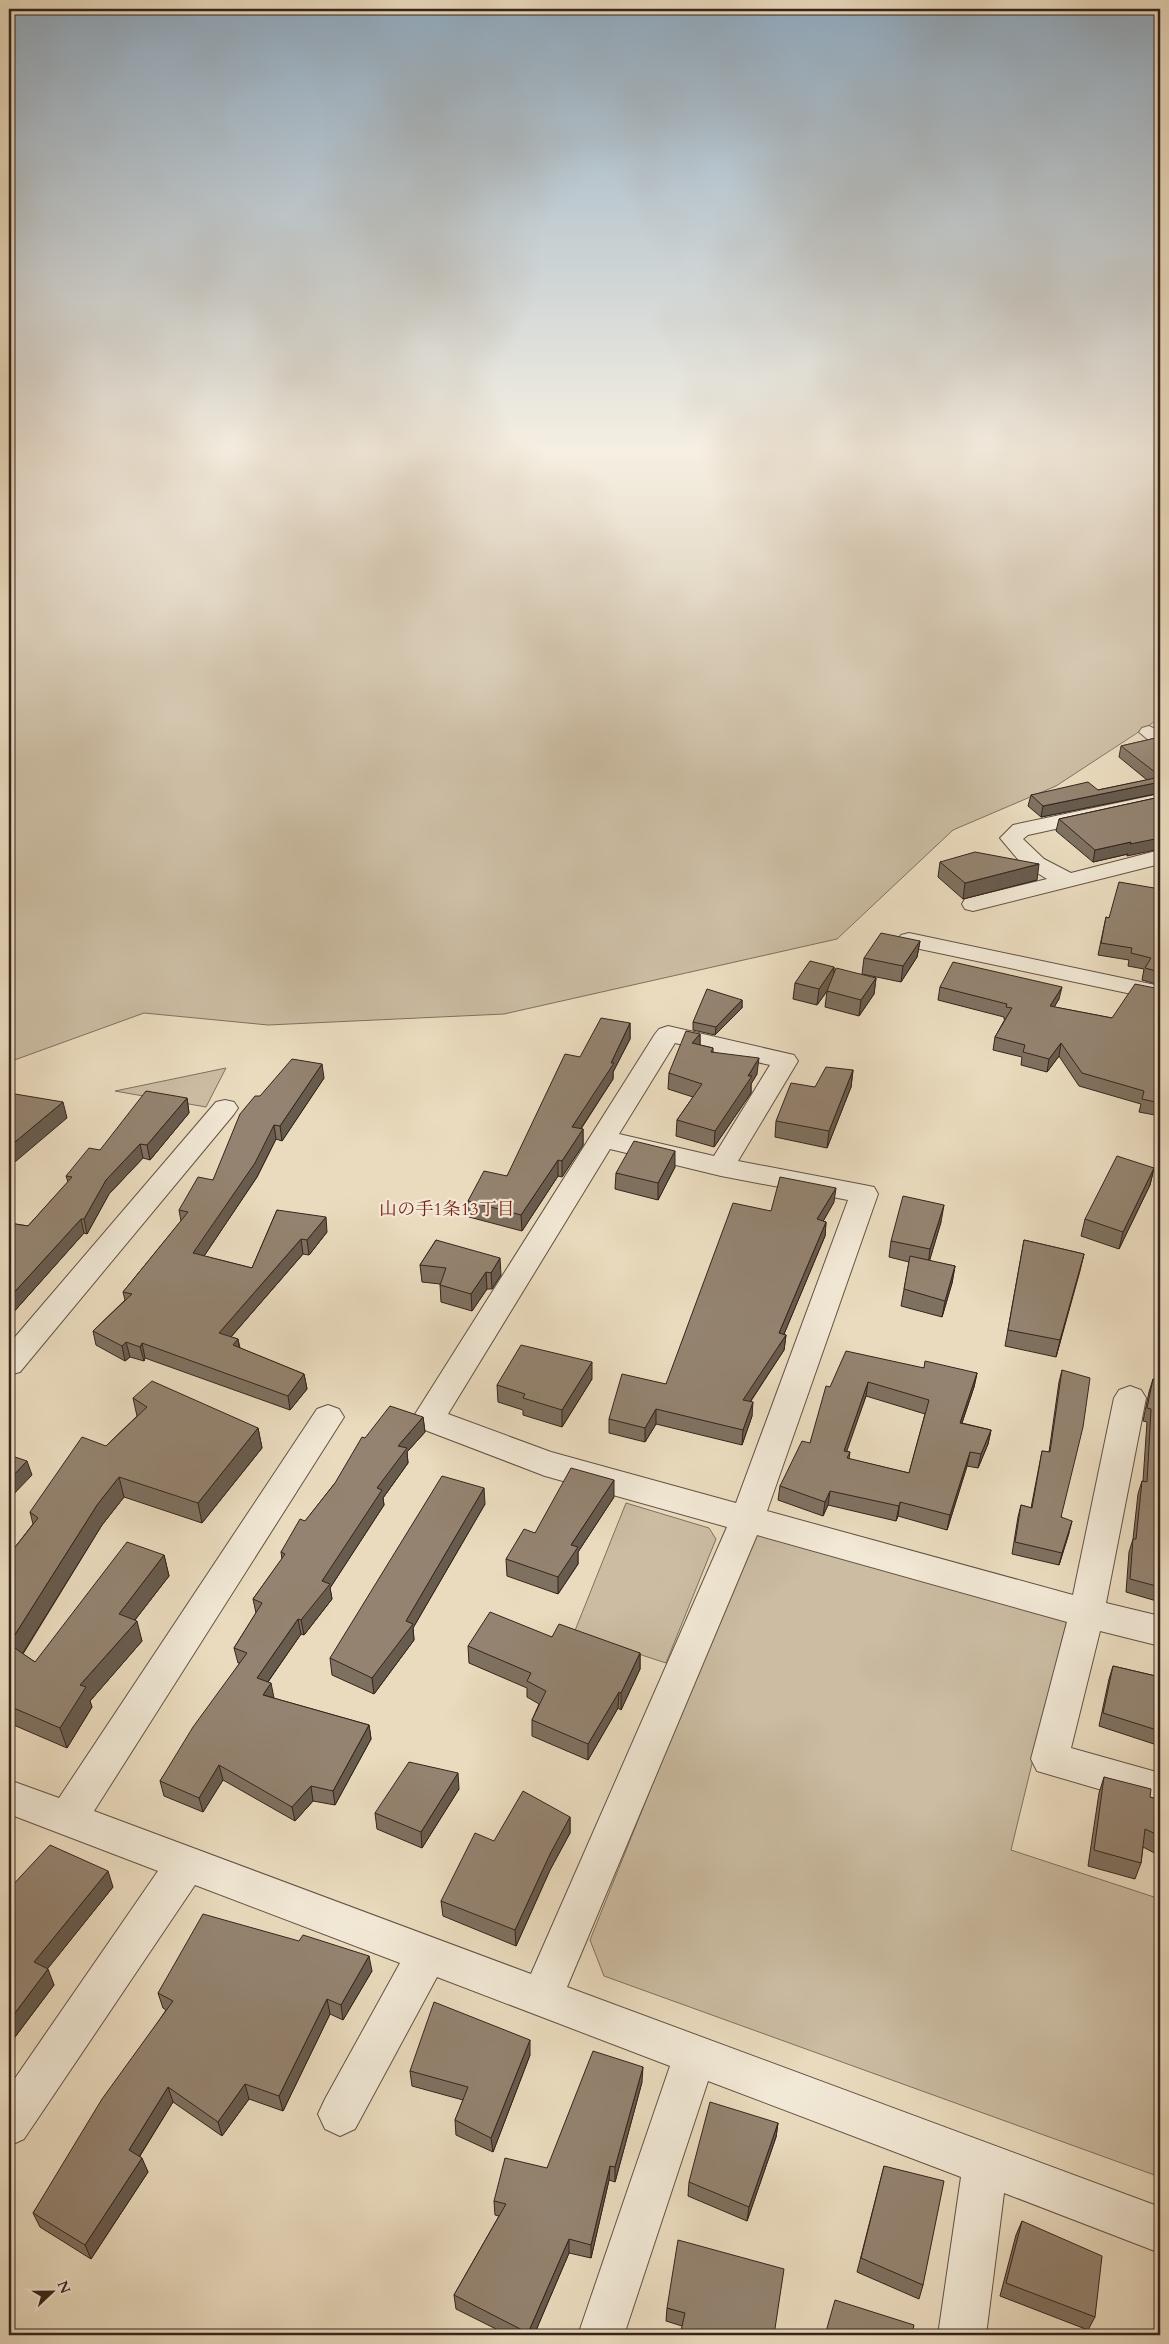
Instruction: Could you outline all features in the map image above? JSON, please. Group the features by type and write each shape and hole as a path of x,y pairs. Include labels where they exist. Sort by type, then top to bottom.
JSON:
{"street":[{"path":"1068,880 1038,865 1016,848 1012,838 1021,830 1160,800"},
{"path":"973,904 1160,857"},
{"path":"909,940 1160,993"},
{"path":"721,1167 785,1061 668,1034 428,1419 545,1463 1087,1613 1160,1631"},
{"path":"9,1364 225,1108"},
{"path":"542,1997 747,1519 864,1194 721,1167 602,1138"},
{"path":"1130,1398 1087,1613 1050,1759 1160,1790"},
{"path":"66,1819 328,1417"},
{"path":"9,1797 1160,2230"},
{"path":"9,2122 186,1864"},
{"path":"340,2114 427,1954"},
{"path":"601,2334 694,2055"},
{"path":"962,2335 985,2164"}],"shaded area":[{"path":"9,559 1160,559 1160,718 1056,786 953,830 837,939 504,1014 268,1025 144,1013 9,1062"},
{"path":"226,1068 206,1107 115,1091"},
{"path":"626,1503 709,1528 716,1539 666,1663 574,1633"},
{"path":"753,1534 1067,1620 1011,1850 1160,1899 1160,2177 604,1976 590,1940"}],"building":[{"path":"1160,737 1160,776 1121,746"},
{"path":"1160,777 1160,782 1043,806 1031,795 1088,782 1098,790"},
{"path":"1160,797 1160,838 1095,850 1059,819"},
{"path":"975,852 1039,864 965,883 940,862"},
{"path":"1119,882 1160,889 1160,972 1145,968 1151,958 1131,953 1132,948 1101,943 1106,917 1109,918"},
{"path":"881,933 920,941 903,966 864,958"},
{"path":"810,961 834,967 819,989 795,983"},
{"path":"953,962 1062,987 1050,1006 1112,1018 1135,984 1160,989 1160,1103 1142,1099 1144,1091 1082,1073 1061,1043 1049,1059 1023,1052 1025,1045 995,1037 1012,1008 1006,1007 1007,1004 940,987"},
{"path":"836,968 876,978 861,1000 827,991"},
{"path":"707,989 742,1000 716,1027 693,1022"},
{"path":"601,1018 630,1023 611,1063 614,1063 572,1127 583,1129 562,1161 558,1160 521,1215 468,1201 484,1171 507,1176 565,1054 580,1057"},
{"path":"686,1031 700,1034 692,1043 713,1048 711,1052 759,1058 748,1076 752,1076 715,1131 677,1120 702,1084 669,1073"},
{"path":"292,1059 322,1064 280,1126 274,1125 255,1163 193,1253 252,1268 277,1210 326,1217 307,1240 301,1239 219,1333 238,1339 233,1345 304,1374 288,1396 142,1343 140,1347 126,1342 122,1346 93,1331 132,1294 123,1292 188,1212 179,1210 198,1177 213,1180 240,1114 255,1096 260,1096"},
{"path":"826,1067 853,1070 829,1131 776,1121 791,1083 815,1087"},
{"path":"146,1091 187,1098 147,1145 140,1144 106,1180 84,1219 81,1219 9,1298 9,1223 28,1226 72,1177 66,1176 89,1148 100,1150"},
{"path":"9,1093 63,1102 9,1147"},
{"path":"634,1141 675,1151 658,1183 616,1173"},
{"path":"1117,1156 1154,1168 1123,1232 1085,1219"},
{"path":"780,1177 836,1188 817,1219 826,1222 779,1333 786,1335 743,1400 753,1402 743,1430 656,1409 645,1428 609,1419 622,1374 666,1384 733,1203 771,1211"},
{"path":"903,1196 944,1205 930,1249 891,1241"},
{"path":"436,1240 500,1258 491,1273 486,1272 471,1294 440,1285 446,1268 420,1265"},
{"path":"1024,1240 1084,1254 1060,1340 1008,1330"},
{"path":"910,1256 955,1266 945,1301 904,1289"},
{"path":"521,1345 592,1362 562,1410 523,1398 525,1394 497,1385"},
{"path":"846,1351 924,1368 925,1361 977,1373 960,1423 991,1430 981,1454 970,1452 950,1515 900,1502 899,1506 830,1491 825,1502 780,1486 802,1441 810,1443 826,1386 830,1387","holes":["868,1382 929,1400 909,1473 847,1458 850,1452 844,1451"]},
{"path":"1062,1370 1090,1378 1083,1427 1061,1517 1072,1521 1062,1553 1015,1542 1021,1505 1032,1508 1042,1451 1050,1452"},
{"path":"1153,1379 1160,1381 1160,1587 1130,1579 1133,1539 1136,1539 1142,1481 1147,1482 1151,1409 1147,1408"},
{"path":"152,1381 258,1428 198,1503 119,1477 97,1505 9,1644 9,1555 38,1518 30,1512 82,1437 106,1446 147,1407 133,1398"},
{"path":"390,1406 423,1417 398,1446 407,1448 377,1488 382,1490 322,1581 330,1584 301,1620 298,1619 257,1678 271,1683 263,1695 369,1725 333,1791 311,1786 292,1807 219,1765 199,1798 160,1781 193,1727 247,1653 234,1648 262,1603 253,1599 285,1554 281,1552 300,1519 305,1521 335,1483 362,1437 365,1438"},
{"path":"9,1455 27,1461 9,1480"},
{"path":"571,1468 614,1480 571,1545 578,1547 558,1577 506,1559 524,1529 535,1533"},
{"path":"442,1476 484,1488 406,1621 413,1624 372,1678 330,1658"},
{"path":"127,1542 164,1555 119,1614 137,1621 80,1685 86,1687 60,1728 9,1706 9,1644 35,1662"},
{"path":"490,1612 552,1637 559,1624 640,1653 621,1693 619,1692 588,1744 532,1720 546,1691 527,1681 531,1673 468,1646"},
{"path":"1113,1666 1160,1677 1160,1731 1103,1713"},
{"path":"409,1762 458,1773 421,1832 375,1813"},
{"path":"1104,1777 1151,1789 1150,1797 1160,1800 1160,1836 1145,1829 1141,1863 1094,1850"},
{"path":"523,1791 570,1817 550,1854 515,1930 441,1901 475,1833 494,1841"},
{"path":"50,1845 108,1871 34,1962 48,1969 9,2021 9,1889"},
{"path":"203,1914 299,1941 303,1935 369,1956 341,2005 327,1999 279,2096 245,2084 218,2122 168,2087 129,2150 142,2158 85,2245 33,2213 102,2099 173,2001 158,1993"},
{"path":"434,2002 530,2040 491,2138 455,2120 468,2087 410,2071"},
{"path":"593,2051 643,2067 615,2167 610,2166 591,2245 569,2239 528,2333 454,2295 506,2204 494,2201 505,2158 547,2168"},
{"path":"710,2102 778,2123 749,2207 689,2182"},
{"path":"884,2166 944,2181 923,2285 861,2258"},
{"path":"1022,2221 1102,2256 1095,2317 1006,2283"},
{"path":"678,2240 784,2269 774,2335 680,2335 685,2313 667,2308"},
{"path":"835,2300 914,2325 912,2335 825,2335"}],"district":[{"name":"山の手1条13丁目","path":"447,1209"}]}
